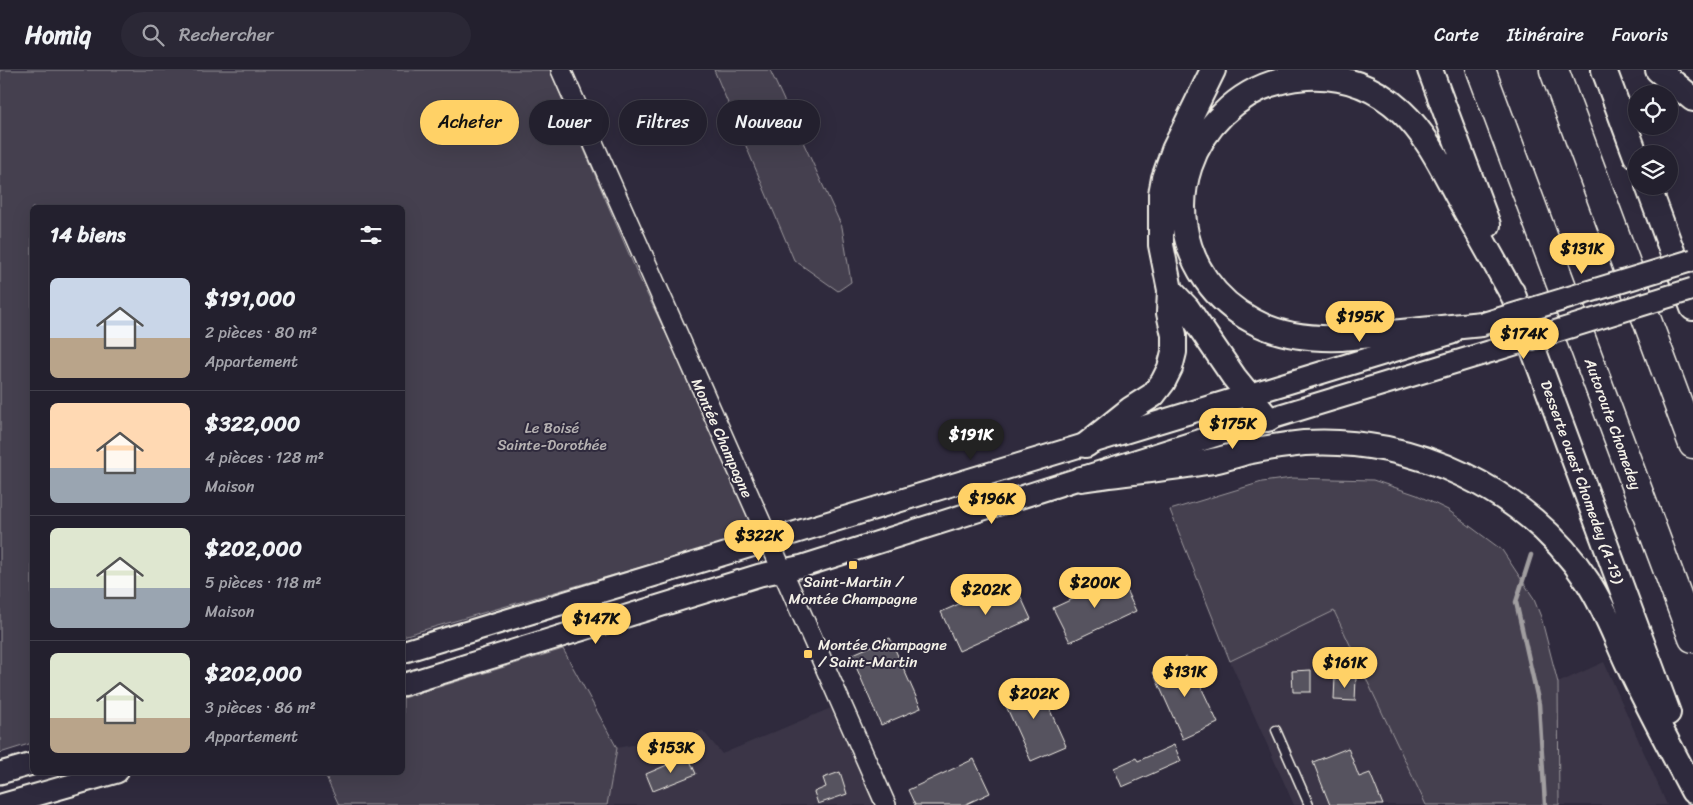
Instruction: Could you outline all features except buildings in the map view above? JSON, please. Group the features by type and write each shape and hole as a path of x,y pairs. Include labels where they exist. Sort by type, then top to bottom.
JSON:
{"highway":[{"name":"Autoroute Chomedey","path":"1481,70 1693,638"},
{"path":"1554,70 1693,444"}],"main road":[{"path":"1086,445 1131,409 1153,395 1167,375 1174,352 1174,335 1169,314 1170,290 1163,262 1160,229 1163,185 1177,141 1213,70"},
{"name":"Desserte ouest Chomedey (A-13)","path":"1430,70 1693,782"},
{"path":"1604,70 1632,145"},
{"path":"1658,70 1693,99"},
{"path":"1482,324 1323,339 1286,334 1265,327 1246,317 1217,294 1203,276 1192,256 1187,238 1183,218 1184,192 1190,164 1201,141 1217,120 1238,101 1249,93 1276,82 1300,77 1324,77 1349,81 1369,89 1401,111 1421,133 1440,162 1514,297"},
{"path":"1651,195 1693,308"},
{"path":"405,651 1693,260"},
{"path":"405,684 750,578 803,566 1268,419 1693,289"},
{"path":"1170,290 1187,308 1234,377 1268,419"},
{"path":"1081,479 1209,462 1291,444 1322,443 1361,445 1397,451 1428,460 1475,481 1509,502 1533,520 1563,550 1587,580 1608,617 1628,664 1693,791"},
{"path":"0,773 30,765"},
{"path":"1,805 106,775"}],"street":[{"name":"Montée Champagne","path":"560,70 886,805"}],"lane":[{"path":"1276,730 1309,805"}],"shaded area":[{"path":"1334,610 1426,805 1294,805 1230,661"},
{"path":"1604,662 1667,805 1559,805 1558,683"},
{"path":"831,708 874,805 607,805 617,748 703,731 722,754"}],"green space":[{"name":"Le Boisé Sainte-Dorothée","path":"0,70 550,70 563,100 529,100 529,145 582,145 638,275 683,369 748,517 749,530 738,539 405,635 405,205 30,205 30,744 0,753"},
{"path":"714,70 770,70 784,100 727,100"},
{"path":"746,145 804,145 842,227 851,282 838,291 794,260"},
{"path":"1292,478 1373,480 1417,495 1448,510 1502,550 1533,597 1541,617 1558,683 1559,805 1426,805 1334,611 1230,661 1170,510 1262,482"},
{"path":"563,649 617,748 607,805 339,805 325,775 405,775 405,697"}],"waterway":[{"path":"1531,555 1516,602 1539,704 1545,805"}],"place":[{"name":"Saint-Martin / Montée Champagne","path":"853,565"},
{"name":"Montée Champagne / Saint-Martin","path":"808,654"}]}
